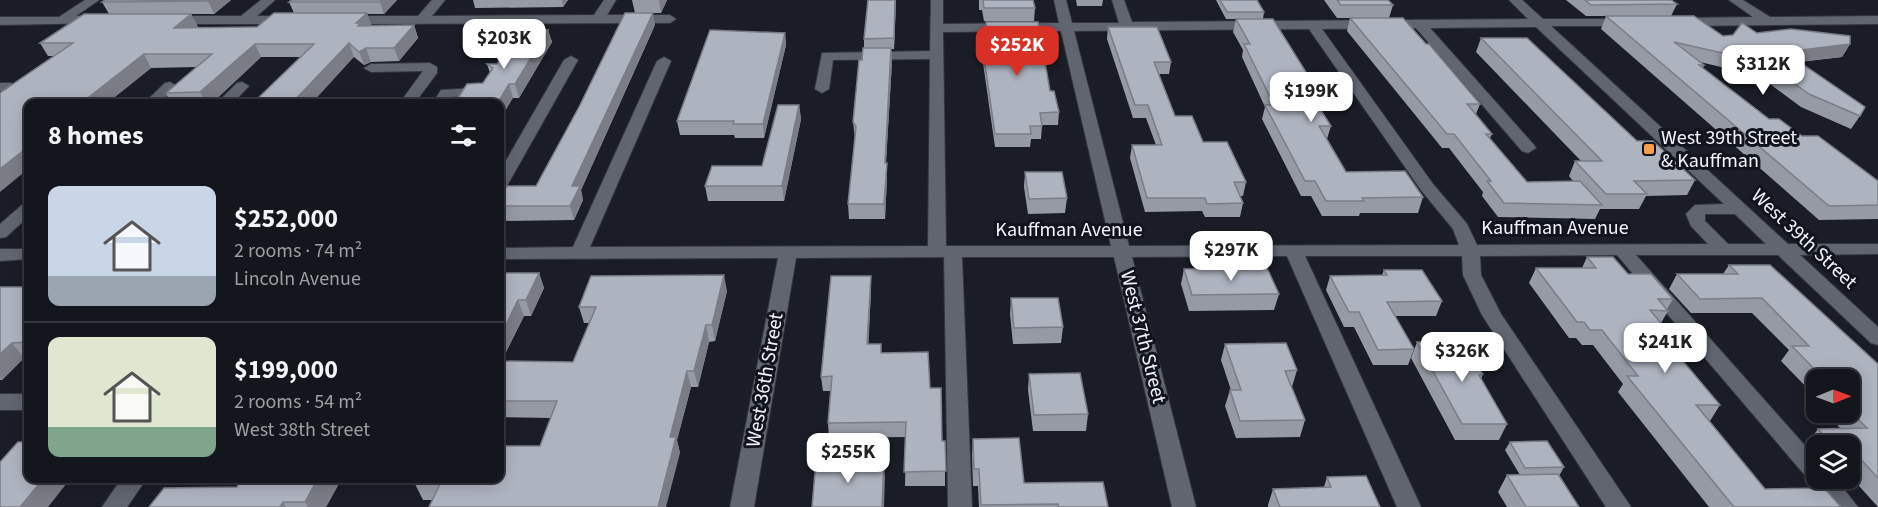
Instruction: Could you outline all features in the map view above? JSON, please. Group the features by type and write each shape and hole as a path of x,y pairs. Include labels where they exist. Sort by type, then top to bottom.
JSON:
{"street":[{"path":"62,21 93,0"},
{"path":"244,20 269,0"},
{"path":"421,20 439,0"},
{"path":"598,19 610,0"},
{"path":"937,0 945,253 960,507"},
{"name":"West 37th Street","path":"1060,0 1184,507"},
{"path":"1118,0 1127,26"},
{"name":"West 39th Street","path":"1515,0 1878,338"},
{"path":"1735,0 1767,21"},
{"path":"332,20 670,19"},
{"path":"153,20 299,20"},
{"path":"1672,22 1878,20"},
{"path":"0,21 107,21"},
{"path":"937,28 1636,22"},
{"path":"1420,24 1528,148"},
{"path":"1313,25 1427,187 1461,228 1472,250 1472,275 1491,315 1619,507"},
{"path":"822,89 827,56 937,55"},
{"path":"504,177 571,60"},
{"path":"579,253 664,61"},
{"path":"371,68 430,67 430,73 410,99"},
{"path":"4,89 26,76"},
{"path":"442,99 446,93 480,92 488,82"},
{"path":"156,99 170,86"},
{"path":"228,99 242,86"},
{"path":"1724,250 1697,222 1695,214 1701,209 1738,209"},
{"path":"0,233 24,212"},
{"name":"Kauffman Avenue","path":"504,253 788,254 1878,249"},
{"path":"1622,250 1806,462"},
{"path":"1294,251 1409,507"},
{"path":"0,255 24,254"},
{"name":"West 36th Street","path":"742,507 788,254"},
{"path":"0,402 24,402"},
{"path":"114,507 132,483"},
{"path":"1830,489 1846,507"}],"building":[{"path":"105,0 209,0 102,2"},
{"path":"292,0 382,0 380,2 289,2"},
{"path":"868,0 895,0 894,38 864,39"},
{"path":"983,0 1033,0 1035,8 984,8"},
{"path":"1220,0 1257,0 1264,12 1227,12"},
{"path":"1337,0 1388,0 1393,5 1341,5"},
{"path":"1585,0 1671,0 1677,4 1591,5"},
{"path":"274,13 367,13 356,23 360,23 358,26 414,25 394,48 366,48 359,52 349,43 296,99 257,99 314,44 255,44 200,92 166,93 212,54 144,54 86,99 24,99 24,150 0,169 0,93 73,43 40,43 84,14 191,14 174,28 257,27"},
{"path":"625,13 653,13 572,186 580,186 570,206 504,206 504,192 507,186 536,186 579,107"},
{"path":"1606,16 1694,16 1723,36 1733,35 1742,23 1757,33 1791,29 1850,36 1850,44 1785,52 1865,107 1860,116 1809,94 1766,63 1674,42 1704,65 1699,65 1769,119 1779,119 1802,136 1818,136 1878,181 1878,205 1829,206"},
{"path":"1350,18 1403,18 1426,44 1429,44 1480,104 1467,104 1492,134 1486,134 1527,182 1580,181 1602,205 1504,203 1487,181 1491,181 1454,134 1447,134"},
{"path":"1236,19 1273,19 1309,77 1300,77 1331,126 1319,126 1346,172 1405,171 1423,197 1326,201 1315,181 1305,181 1265,105 1274,105 1244,44 1250,44"},
{"path":"986,22 1038,22 1050,91 1054,91 1059,112 1040,113 1042,126 1030,126 1031,134 995,134 983,51 989,51"},
{"path":"1108,27 1157,27 1171,62 1154,62 1175,116 1192,116 1203,142 1227,142 1246,182 1234,182 1243,203 1207,204 1205,198 1147,198 1132,145 1162,145 1148,105 1135,105"},
{"path":"521,30 548,30 515,84 509,84 500,99 457,99 467,84 483,83 493,68 487,64 497,64"},
{"path":"710,30 785,33 763,124 733,124 734,121 677,121"},
{"path":"1481,38 1527,38 1637,141 1653,141 1695,180 1634,181 1647,194 1606,194 1575,161 1602,161"},
{"path":"863,48 891,48 884,204 848,204 856,127 853,122 859,60 862,60"},
{"path":"778,105 799,105 782,186 705,186 712,166 762,166"},
{"path":"1025,172 1062,172 1067,198 1029,199"},
{"path":"1587,257 1613,257 1628,274 1651,274 1673,299 1658,299 1668,311 1650,310 1687,354 1677,354 1720,405 1696,405 1765,489 1825,489 1841,507 1734,507 1627,376 1638,376 1602,330 1590,330 1584,322 1577,322 1536,268 1596,268"},
{"path":"1729,265 1770,265 1878,364 1878,478 1860,458 1860,435 1824,435 1818,429 1867,428 1860,421 1860,369 1814,369 1792,346 1809,346 1762,298 1700,299 1677,274 1738,274"},
{"path":"1267,268 1279,294 1192,295 1184,269"},
{"path":"1384,270 1422,270 1442,301 1387,302 1414,349 1378,350 1359,312 1349,312 1330,276 1387,275"},
{"path":"504,273 539,273 526,300 518,300 504,329"},
{"path":"724,275 712,325 706,325 694,371 687,371 670,437 676,437 658,507 429,507 440,484 416,483 504,483 504,446 540,446 557,401 504,401 504,361 573,362 596,307 579,307 591,276"},
{"path":"831,276 871,276 867,344 881,344 881,353 928,352 930,388 941,388 942,441 945,441 946,471 904,472 906,422 828,423 832,376 821,377"},
{"path":"0,287 24,287 24,342 12,343 0,354"},
{"path":"1011,298 1058,298 1063,327 1014,328"},
{"path":"1417,342 1463,342 1483,374 1479,375 1507,424 1462,424"},
{"path":"1286,343 1297,370 1285,371 1305,420 1240,421 1230,390 1241,390 1225,344"},
{"path":"1080,373 1088,414 1034,415 1029,374"},
{"path":"1019,438 1024,483 1103,482 1108,507 1059,507 1058,504 981,505 979,469 974,469 973,439"},
{"path":"1547,441 1564,467 1525,468 1510,442"},
{"path":"18,442 24,442 24,483 40,483 20,507 0,507 0,462"},
{"path":"816,461 884,461 882,507 812,507"},
{"path":"1558,474 1579,507 1526,507 1507,475"},
{"path":"1366,476 1380,507 1280,507 1273,489 1331,487 1327,477"},
{"path":"239,483 315,483 305,502 283,502 280,507 149,507 164,488 237,487"}],"place":[{"name":"West 39th Street & Kauffman","path":"1649,149"}]}
